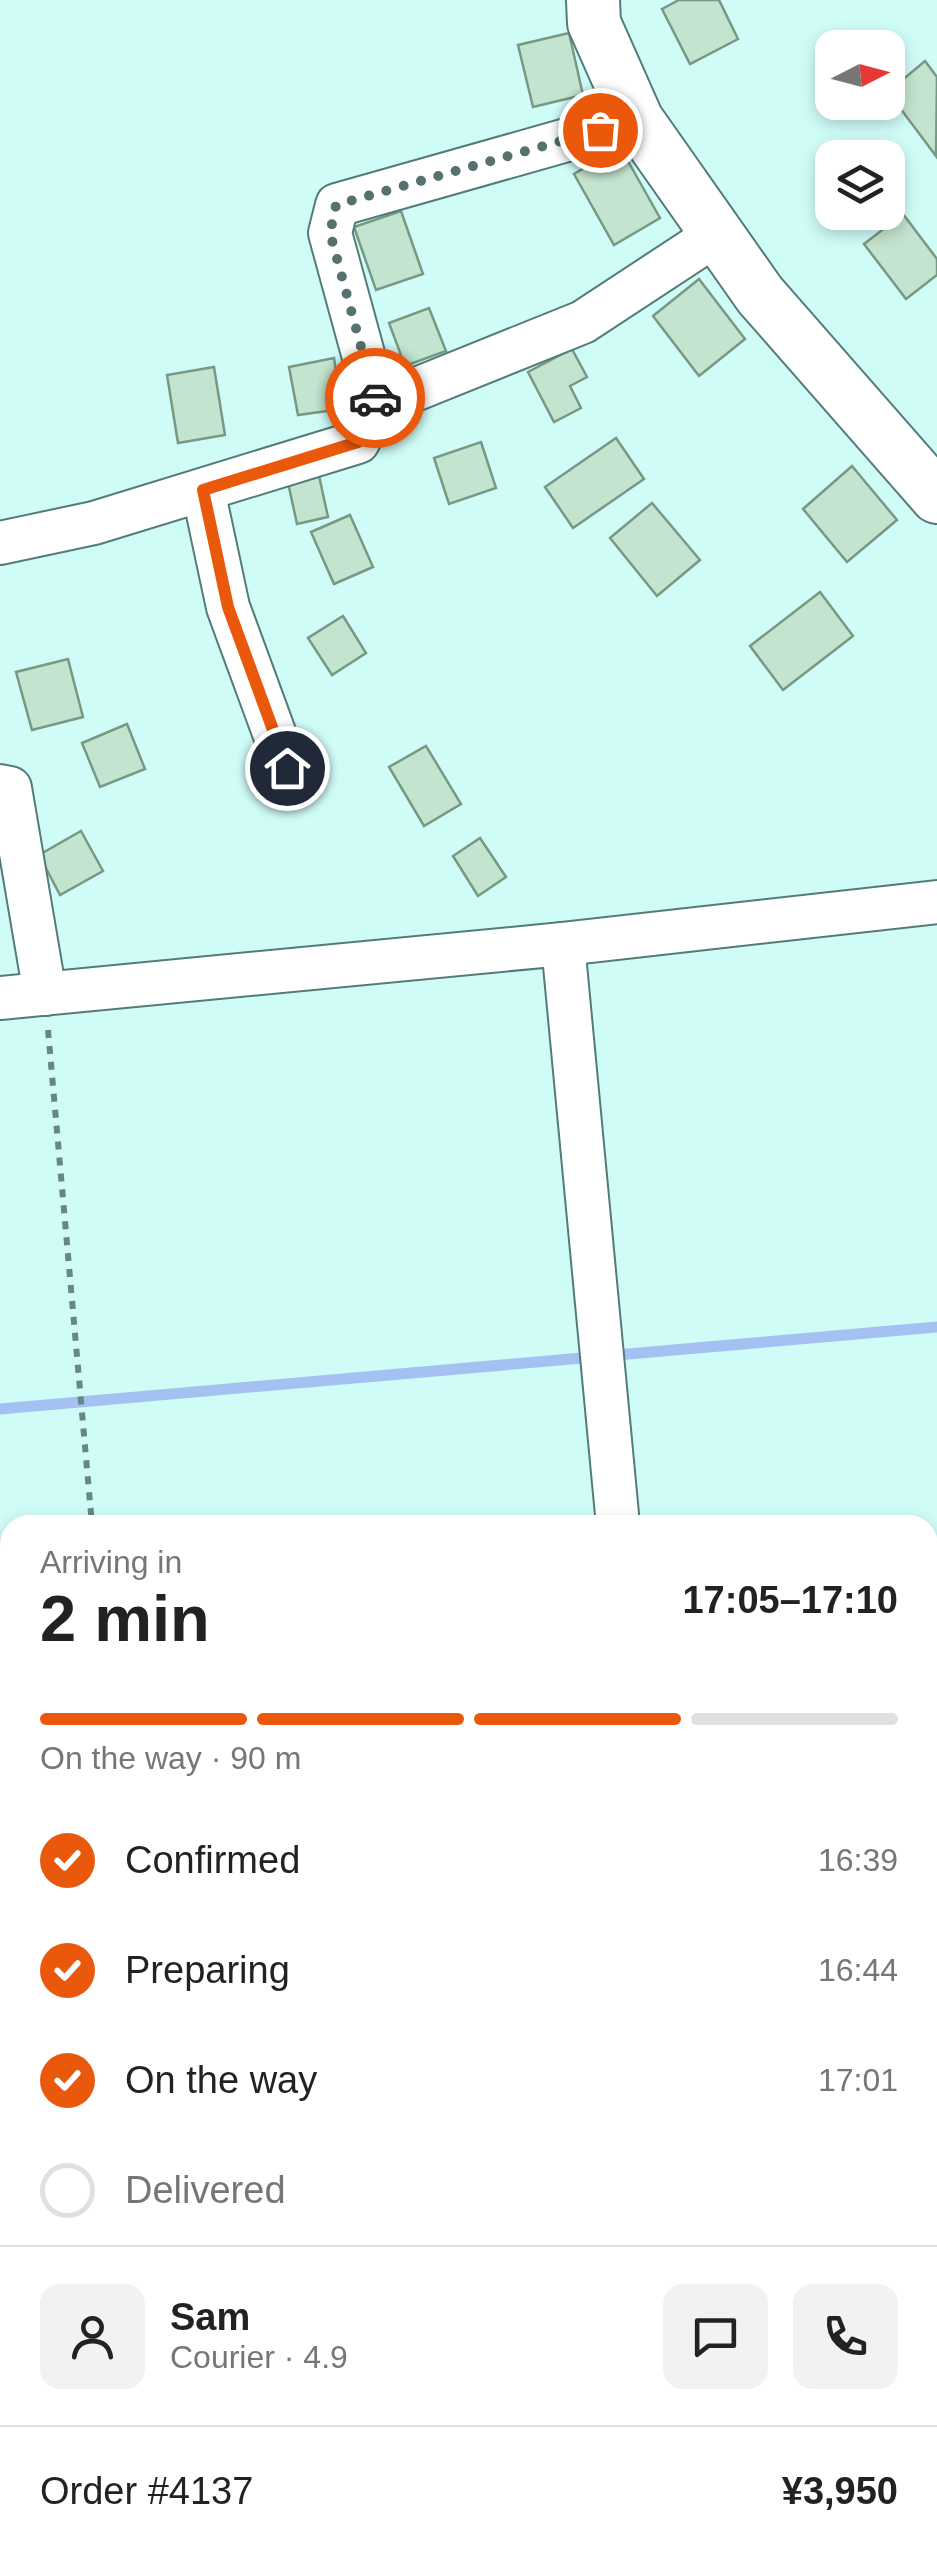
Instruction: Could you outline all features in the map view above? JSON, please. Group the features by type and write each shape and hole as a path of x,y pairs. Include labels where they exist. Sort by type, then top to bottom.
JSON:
{"street":[{"path":"595,1 594,23 637,120 760,295 937,498"},
{"path":"377,404 330,233 336,205 637,120"},
{"path":"0,543 94,524 358,442 377,404 583,322 717,234"},
{"path":"203,490 228,607 287,768"},
{"path":"0,786 10,788 44,994"},
{"path":"0,998 563,944 937,902"},
{"path":"563,944 617,1515"}],"path":[{"path":"44,994 91,1515"}],"building":[{"path":"679,0 719,0 738,39 690,64 662,9"},
{"path":"569,33 583,95 533,107 518,45"},
{"path":"925,61 937,77 936,156 905,115 905,78"},
{"path":"620,147 660,218 614,245 574,174"},
{"path":"401,211 423,274 376,290 354,227"},
{"path":"905,217 937,259 937,275 906,299 864,244 882,230 905,230"},
{"path":"699,279 745,339 699,376 653,316"},
{"path":"429,308 446,351 405,366 389,323"},
{"path":"572,349 587,377 570,386 581,408 554,422 528,372"},
{"path":"334,358 342,409 298,415 289,367"},
{"path":"214,367 225,435 178,443 167,375"},
{"path":"616,438 644,479 573,528 545,487"},
{"path":"481,442 496,488 449,504 434,458"},
{"path":"852,466 897,520 847,562 803,509"},
{"path":"318,471 328,517 297,524 287,478"},
{"path":"652,503 700,560 657,596 610,538"},
{"path":"350,515 373,567 334,584 311,532"},
{"path":"820,592 853,636 783,690 750,646"},
{"path":"343,616 366,653 332,675 308,638"},
{"path":"68,659 83,717 32,730 16,672"},
{"path":"127,724 145,769 100,787 82,743"},
{"path":"426,746 461,804 424,826 389,767"},
{"path":"81,831 103,871 60,895 39,855"},
{"path":"480,838 506,877 478,896 453,856"}],"waterway":[{"path":"0,1409 937,1327"}],"way so far":[{"path":"375,398 330,233 336,205 600,130"}],"route":[{"path":"287,768 228,607 203,490 358,442 377,404 375,398"}]}
